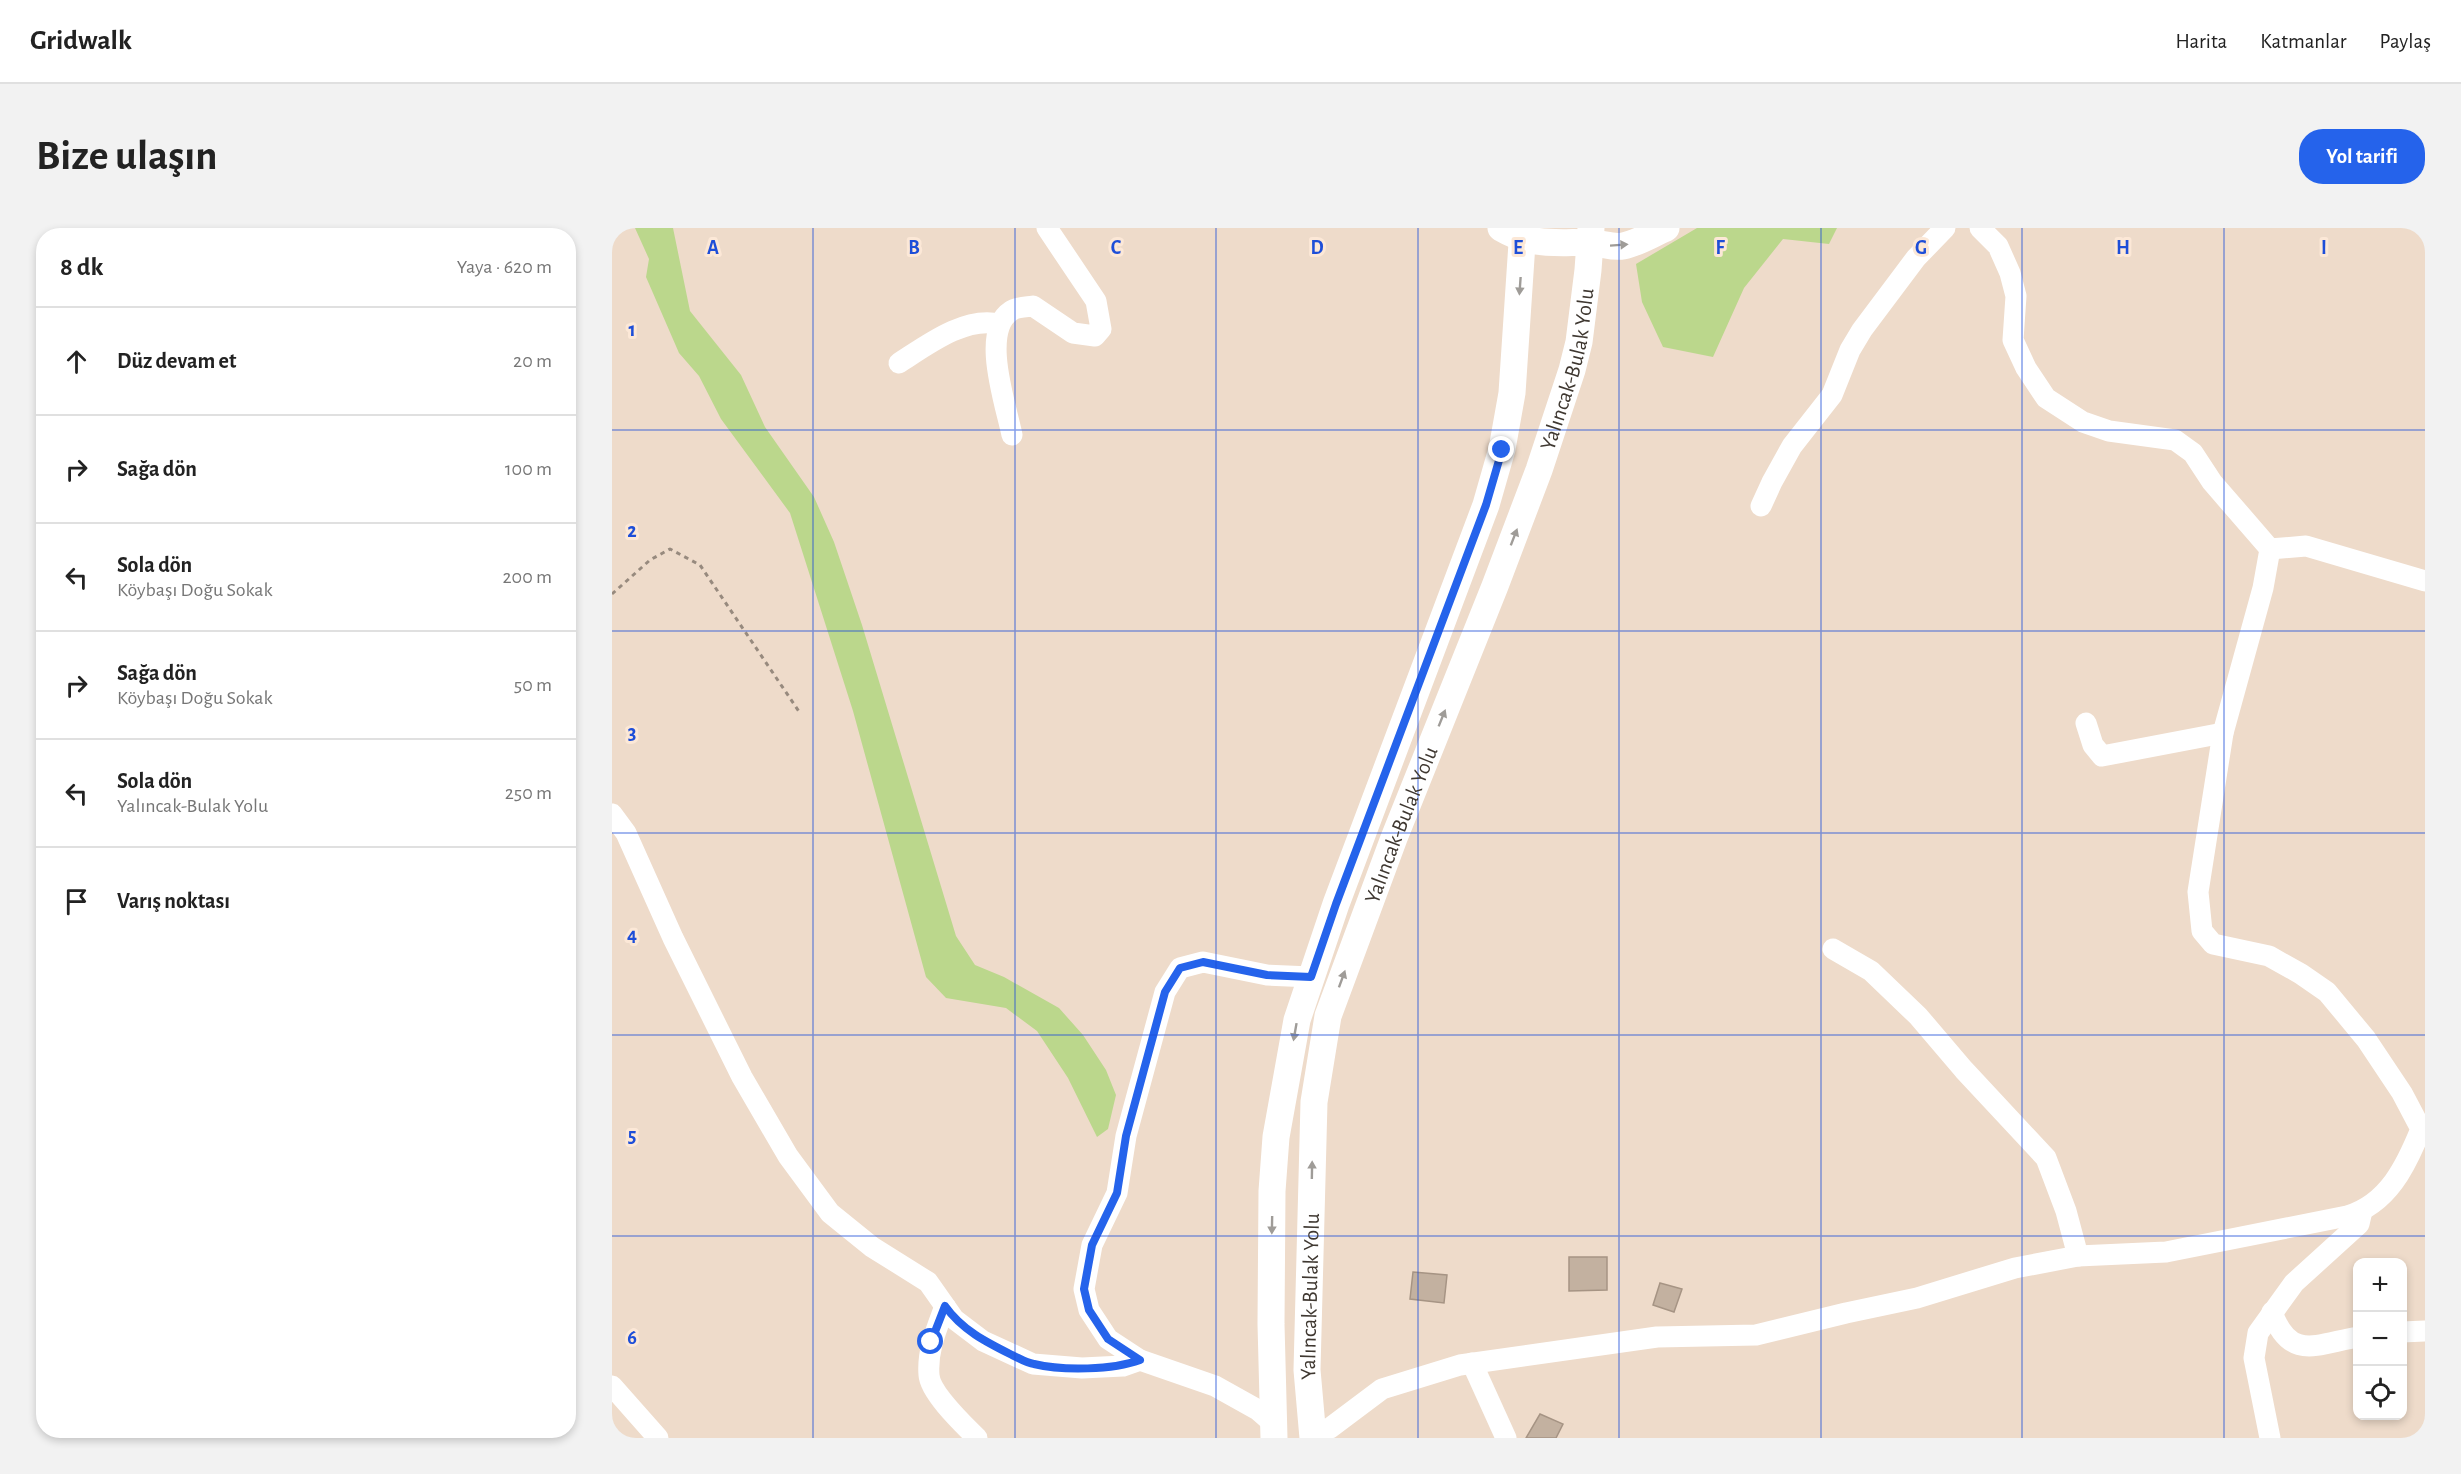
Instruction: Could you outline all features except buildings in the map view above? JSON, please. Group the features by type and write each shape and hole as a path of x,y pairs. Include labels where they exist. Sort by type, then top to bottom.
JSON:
{"main road":[{"path":"1515,231 1556,244 1591,235 1616,247 1624,246 1666,228"},
{"name":"Yalıncak-Bulak Yolu","path":"1274,1431 1271,1324 1272,1191 1276,1137 1297,1020 1336,904 1486,505 1499,461 1512,393 1515,231"},
{"name":"Yalıncak-Bulak Yolu","path":"1312,1435 1307,1371 1314,1102 1328,1016 1394,838 1495,586 1558,415 1579,342 1591,235"}],"street":[{"path":"1012,435 994,347 999,324 1011,310 1034,306 1073,333 1095,336 1101,329 1096,301 1047,228"},
{"path":"1761,506 1792,446 1832,395 1850,351 1862,330 1916,258 1945,228"},
{"path":"1980,228 1998,246 2010,273 2016,296 2013,340 2026,368 2046,398 2083,422 2109,431 2175,440 2193,453 2218,489 2270,549"},
{"path":"899,363 947,332 988,321 999,324"},
{"path":"2270,549 2306,546 2425,581"},
{"path":"1312,1435 1330,1428 1382,1389 1472,1363 1657,1336 1756,1335 1846,1313 1917,1299 2015,1268 2078,1256 2166,1252 2362,1211 2388,1191 2411,1155 2421,1129 2402,1093 2366,1039 2327,992 2301,974 2269,956 2213,944 2202,931 2198,892 2223,733 2263,588 2270,549"},
{"path":"2086,723 2093,745 2102,756 2223,733"},
{"path":"612,814 626,833 673,938 741,1077 788,1156 830,1213 872,1247 928,1282 954,1319 983,1341 1033,1364 1082,1368 1123,1366 1140,1360"},
{"path":"1833,949 1871,971 1918,1016 1964,1070 2046,1158 2066,1211 2078,1256"},
{"path":"1274,1431 1258,1410 1215,1386 1167,1367 1140,1360 1108,1339 1089,1310 1084,1289 1092,1245 1117,1193 1126,1136 1165,992 1180,968 1203,962 1267,975 1311,977"},
{"path":"2271,1438 2254,1358 2258,1334 2294,1282 2359,1224 2362,1211"},
{"path":"945,1306 931,1342 928,1377 946,1407 977,1438"},
{"path":"2272,1312 2276,1323 2288,1340 2304,1348 2353,1338"},
{"path":"2407,1332 2425,1331"},
{"path":"1472,1363 1506,1438"},
{"path":"612,1386 658,1438"}],"path":[{"path":"612,594 650,560 670,549 700,565 800,713"}],"green space":[{"path":"635,228 673,228 690,311 741,375 765,427 814,497 834,542 862,625 956,936 975,965 1004,977 1059,1008 1083,1035 1106,1070 1116,1095 1108,1129 1097,1137 1068,1078 1037,1031 1006,1008 946,998 926,977 853,711 790,513 721,419 699,376 679,353 646,277 649,259"},
{"path":"1697,228 1837,228 1829,244 1783,239 1744,288 1713,357 1663,347 1642,302 1636,264"}],"route":[{"path":"931,1342 945,1306 954,1319 983,1341 1033,1364 1082,1368 1123,1366 1140,1360 1108,1339 1089,1310 1084,1289 1092,1245 1117,1193 1126,1136 1165,992 1180,968 1203,962 1267,975 1311,977 1336,904 1486,505 1502,450"}]}
